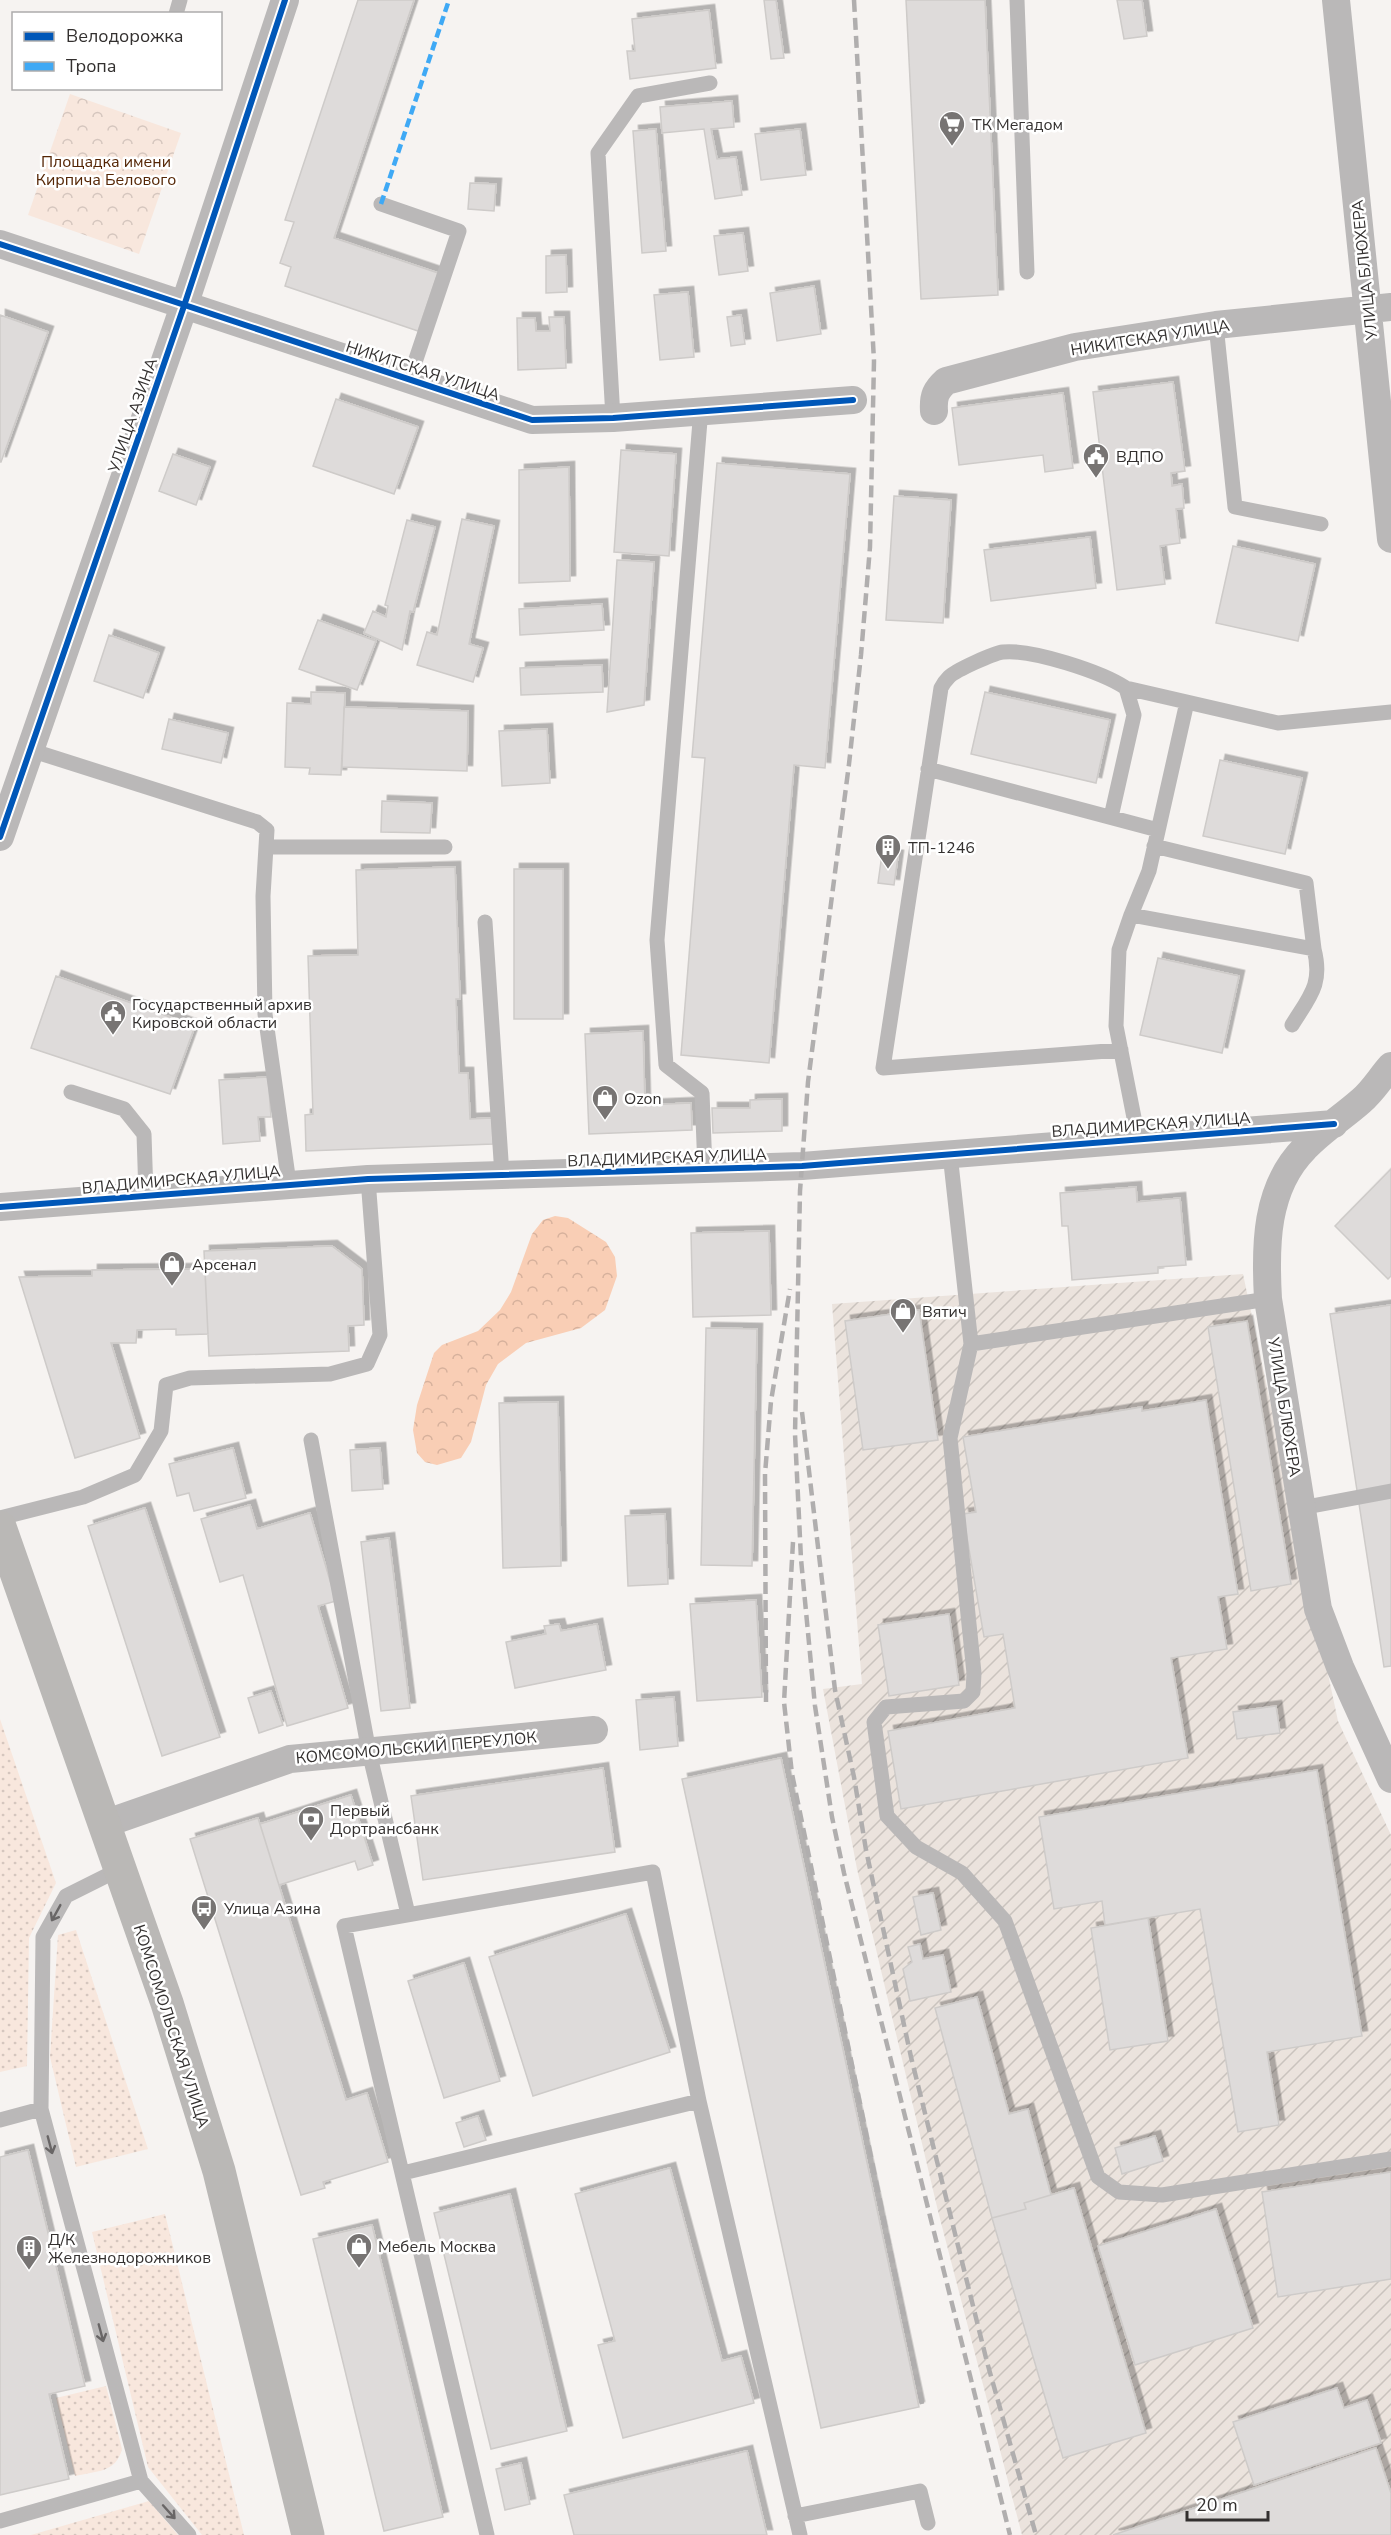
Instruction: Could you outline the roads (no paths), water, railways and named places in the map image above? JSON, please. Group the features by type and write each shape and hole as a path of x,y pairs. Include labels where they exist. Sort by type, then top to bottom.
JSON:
{"main road":[{"name":"КОМСОМОЛЬСКАЯ УЛИЦА","path":"0,1527 169,2010 219,2171 308,2535"}],"street":[{"name":"УЛИЦА АЗИНА","path":"3,822 184,306 285,0"},
{"name":"УЛИЦА БЛЮХЕРА","path":"1336,0 1379,308 1391,539"},
{"name":"НИКИТСКАЯ УЛИЦА","path":"0,244 532,420 613,418 853,400"},
{"name":"НИКИТСКАЯ УЛИЦА","path":"934,411 933,399 937,390 946,381 1075,347 1216,325 1379,308"},
{"name":"УЛИЦА БЛЮХЕРА","path":"1391,1066 1364,1099 1304,1148 1287,1173 1274,1202 1268,1229 1268,1299 1318,1609 1340,1667 1391,1779"},
{"name":"ВЛАДИМИРСКАЯ УЛИЦА","path":"0,1207 368,1179 802,1166 1334,1124"},
{"name":"КОМСОМОЛЬСКИЙ ПЕРЕУЛОК","path":"104,1824 290,1759 594,1730"}],"lane":[{"path":"1017,0 1026,272"},
{"path":"613,418 598,153 638,96 710,83"},
{"path":"381,204 459,231 409,380"},
{"path":"1216,325 1235,507 1321,524"},
{"path":"701,410 657,940 666,1065 702,1093 705,1169"},
{"path":"1121,1050 883,1068 941,688 950,676 1000,652 1014,651 1091,670 1111,678 1126,688 1278,723 1391,712"},
{"path":"1112,817 1134,715 1126,688"},
{"path":"1138,1138 1116,1026 1119,950 1149,871 1187,702"},
{"path":"30,750 257,822 267,830 263,896 265,1014 289,1184"},
{"path":"928,769 1158,830"},
{"path":"1154,846 1306,883 1314,949 1318,963 1316,987 1292,1025"},
{"path":"266,848 445,847"},
{"path":"1131,915 1314,949"},
{"path":"485,922 502,1175"},
{"path":"71,1092 124,1109 144,1134 146,1195"},
{"path":"950,1154 971,1344 950,1438 974,1673 973,1692 964,1701 886,1707 874,1722 888,1816 916,1847 962,1873 1005,1921 1098,2177 1119,2192 1162,2195 1391,2159"},
{"path":"0,1518 83,1497 135,1475 161,1431 166,1385 190,1378 330,1374 367,1364 380,1335 368,1179"},
{"path":"971,1344 1268,1299"},
{"path":"311,1440 369,1752 408,1914"},
{"path":"1301,1508 1391,1491"},
{"path":"120,1869 66,1896 43,1937 40,2109 141,2481 189,2535"},
{"path":"487,2535 344,1926 653,1872 699,2101 800,2535"},
{"path":"403,2173 699,2101"},
{"path":"0,2120 40,2109"},
{"path":"0,2522 141,2481"},
{"path":"795,2516 920,2491 928,2523"}],"railway":[{"path":"854,0 874,361 870,547 849,764 808,1082 800,1191 795,1434 801,1559 815,1706 832,1817 844,1873 1010,2535"},
{"path":"766,1702 765,1474 771,1401 790,1289"},
{"path":"802,1412 835,1690 854,1777 866,1850 911,2057 987,2362 1036,2535"},
{"path":"793,1542 784,1702 792,1774 922,2404"}],"place":[{"name":"ТК Мегадом","path":"952,147"},
{"name":"ВДПО","path":"1096,479"},
{"name":"ТП-1246","path":"888,870"},
{"name":"Государственный архив Кировской области","path":"113,1036"},
{"name":"Ozon","path":"605,1121"},
{"name":"Арсенал","path":"172,1287"},
{"name":"Вятич","path":"903,1334"},
{"name":"Первый Дортрансбанк","path":"311,1842"},
{"name":"Улица Азина","path":"204,1931"},
{"name":"Мебель Москва","path":"359,2269"},
{"name":"Д/К Железнодорожников","path":"29,2271"}],"park label":[{"name":"Площадка имени Кирпича Белового","path":"106,170"}]}
